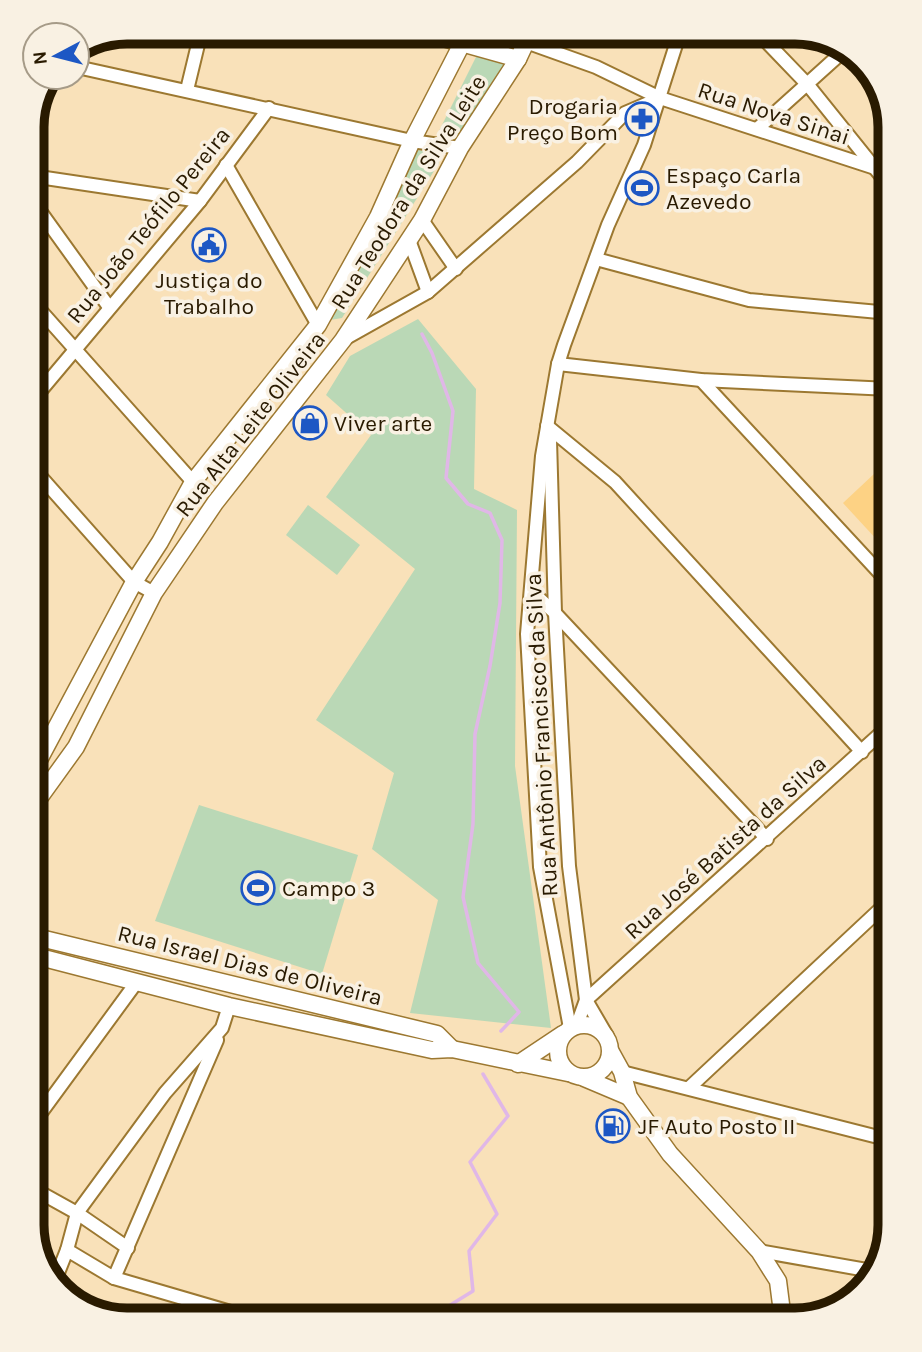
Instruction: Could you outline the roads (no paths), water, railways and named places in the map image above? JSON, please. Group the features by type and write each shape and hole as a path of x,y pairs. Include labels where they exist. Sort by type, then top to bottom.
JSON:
{"main road":[{"name":"Rua Teodora da Silva Leite","path":"318,325 378,218 412,141 461,44"},
{"path":"482,44 518,59"},
{"name":"Rua Teodora da Silva Leite","path":"342,340 422,220 460,148 518,59 525,44"},
{"name":"Rua Alta Leite Oliveira","path":"44,751 134,582 193,482 318,325"},
{"name":"Rua Alta Leite Oliveira","path":"44,791 76,747 154,593 215,503 342,340"},
{"path":"193,482 215,503"},
{"name":"Rua Israel Dias de Oliveira","path":"44,939 437,1034 452,1049"},
{"name":"Rua Israel Dias de Oliveira","path":"44,961 229,1006 432,1051 452,1049 576,1075 629,1097"},
{"path":"229,1006 234,985"},
{"path":"518,1064 570,1029 594,1026 609,1044 606,1068 592,1077 576,1075 559,1059 559,1042 570,1029"},
{"name":"Rua Antônio Francisco da Silva","path":"609,1044 622,1072 629,1097 670,1154 759,1251 778,1281 781,1308"}],"street":[{"path":"187,90 198,44"},
{"name":"Rua Nova Sinai","path":"544,44 660,98 875,168"},
{"name":"Rua Antônio Francisco da Silva","path":"570,1029 540,867 529,702 527,634 547,426 558,364 608,225 644,145 676,44"},
{"path":"769,44 808,85 878,172"},
{"path":"757,129 839,56"},
{"path":"91,69 412,141 460,148"},
{"name":"Rua Alta Leite Oliveira","path":"342,340 428,292 578,162 625,113 660,98"},
{"name":"Rua João Teófilo Pereira","path":"44,386 200,201 269,108"},
{"path":"226,165 318,325"},
{"path":"44,178 200,201"},
{"path":"44,216 110,307"},
{"path":"422,220 456,269"},
{"path":"409,240 428,292"},
{"path":"596,259 749,300 878,312"},
{"path":"44,315 193,482"},
{"path":"558,364 701,380 878,388"},
{"path":"701,380 878,570"},
{"path":"547,426 615,482 862,752"},
{"name":"Rua Antônio Francisco da Silva","path":"547,426 551,440 555,613 569,866 586,1000 609,1044"},
{"path":"45,482 134,582 154,593"},
{"path":"531,591 555,613 767,839"},
{"name":"Rua José Batista da Silva","path":"586,1000 878,739"},
{"path":"690,1087 878,912"},
{"path":"44,1109 136,983"},
{"path":"570,1029 586,1000"},
{"path":"114,1278 222,1028 229,1006"},
{"path":"58,1272 77,1213 165,1093 222,1028"},
{"path":"622,1072 878,1137"},
{"path":"44,1195 77,1213 128,1248"},
{"path":"67,1250 114,1278 217,1308"},
{"path":"759,1251 865,1270"}],"waterway":[{"path":"422,334 432,353 453,411 446,478 468,504 490,513 502,540 500,603 475,734 473,824 463,897 478,963 519,1012 501,1031"},
{"path":"445,1308 473,1291 469,1251 497,1214 470,1162 508,1116 483,1074"}],"place":[{"name":"Drogaria Preço Bom","path":"642,119"},
{"name":"Espaço Carla Azevedo","path":"642,188"},
{"name":"Justiça do Trabalho","path":"209,245"},
{"name":"Viver arte","path":"310,423"},
{"name":"Campo 3","path":"258,888"},
{"name":"JF Auto Posto II","path":"613,1126"}]}
